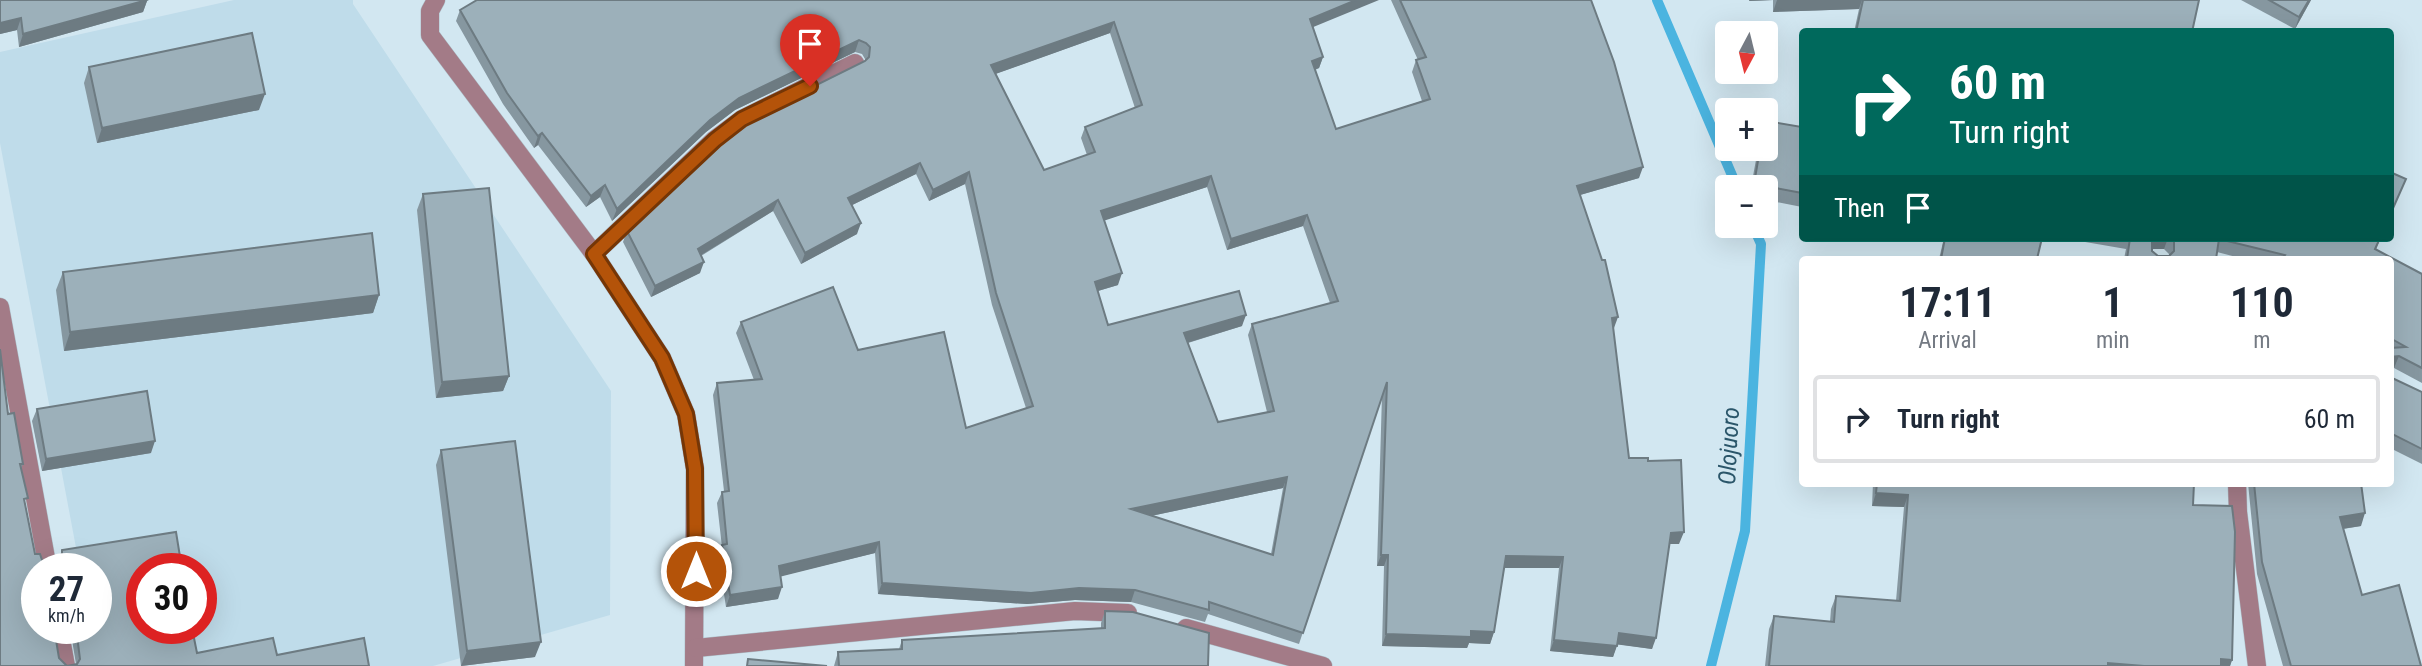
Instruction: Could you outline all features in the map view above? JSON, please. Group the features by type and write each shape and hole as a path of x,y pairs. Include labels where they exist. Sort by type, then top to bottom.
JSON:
{"street":[{"path":"436,0 430,11 430,35 594,254 662,358 686,414 695,469 695,657 1075,611 1130,613 1143,617"},
{"path":"594,254 715,140 742,119 855,63"},
{"path":"0,307 45,553"},
{"path":"2237,487 2257,666"},
{"path":"1168,624 1323,666"},
{"path":"62,644 66,666"}],"shaded area":[{"path":"234,0 353,0 353,4 611,391 610,615 433,666 98,666 98,644 112,644 112,553 77,553 0,143 0,52"}],"building":[{"path":"0,0 147,0 23,34 21,18 0,23"},
{"path":"477,0 1356,0 1310,19 1323,57 1312,61 1336,129 1430,99 1416,60 1426,57 1400,0 1591,0 1614,62 1643,167 1577,186 1602,260 1605,260 1618,317 1612,318 1629,458 1648,458 1648,461 1681,460 1684,532 1671,533 1656,638 1619,633 1617,646 1554,640 1563,557 1506,556 1494,632 1471,631 1471,637 1386,634 1388,555 1381,555 1387,382 1303,633 1209,602 1209,610 1135,590 1079,588 1031,593 882,583 879,542 779,566 782,587 730,595 722,545 727,544 722,492 729,491 717,383 762,379 741,322 833,287 858,350 944,332 966,428 1033,406 996,293 969,172 933,190 920,163 848,198 861,223 805,253 778,200 698,249 704,262 655,286 627,231 725,137 752,117 865,61 869,57 870,47 859,40 739,98 710,120 617,209 605,185 591,196 542,133 538,136 507,93 460,10","holes":["1114,22 1142,105 1085,127 1095,152 1044,170 991,65","1211,176 1231,239 1307,215 1338,301 1252,324 1274,411 1218,422 1184,333 1246,315 1239,291 1108,325 1095,282 1122,273 1101,211","1287,477 1273,555 1131,509"]},
{"path":"1863,0 2199,0 2193,28 1857,28"},
{"path":"2269,0 2309,0 2299,17"},
{"path":"252,33 265,94 102,128 89,67"},
{"path":"1778,123 1799,126 1799,192 1778,188 1778,175 1756,175 1758,161 1778,161"},
{"path":"2394,174 2406,179 2394,206"},
{"path":"489,188 509,376 442,382 423,194"},
{"path":"372,233 379,295 70,332 63,272"},
{"path":"1944,242 2041,242 2038,256 1942,256"},
{"path":"2129,242 2152,242 2152,251 2158,256 2127,256"},
{"path":"2174,242 2219,242 2216,256 2169,256 2174,251"},
{"path":"2231,242 2378,242 2375,249 2388,256 2284,256"},
{"path":"2394,259 2422,274 2422,368 2399,356 2394,357 2394,348 2406,347 2394,340"},
{"path":"0,349 8,414 14,413 23,464 20,464 28,498 24,499 35,553 21,553 21,644 57,644 59,658 67,666 0,666"},
{"path":"2394,379 2422,392 2422,449 2394,435"},
{"path":"147,391 155,441 46,459 37,409"},
{"path":"515,441 541,642 467,651 441,450"},
{"path":"1877,487 2194,487 2193,505 2232,506 2235,532 2232,660 2221,659 2221,666 2108,663 2108,666 1769,666 1774,616 1834,622 1836,596 1900,601 1908,495 1876,493"},
{"path":"2254,487 2362,487 2365,513 2340,517 2362,595 2399,585 2421,666 2291,666 2262,562"},
{"path":"176,532 179,553 126,553 126,644 195,644 197,653 273,638 277,655 364,638 369,666 67,666 77,664 80,659 78,644 112,644 112,553 62,553 62,550"},
{"path":"1105,611 1133,612 1209,633 1208,666 839,666 838,652 902,649 902,640 1105,628"},
{"path":"748,659 827,666 747,666"}],"waterway":[{"name":"Olojuoro","path":"1657,0 1732,175"},
{"name":"Olojuoro","path":"1711,666 1745,531 1761,244 1758,238"}],"route":[{"path":"696,571 695,469 686,414 662,358 594,254 715,140 742,119 810,86"}]}
